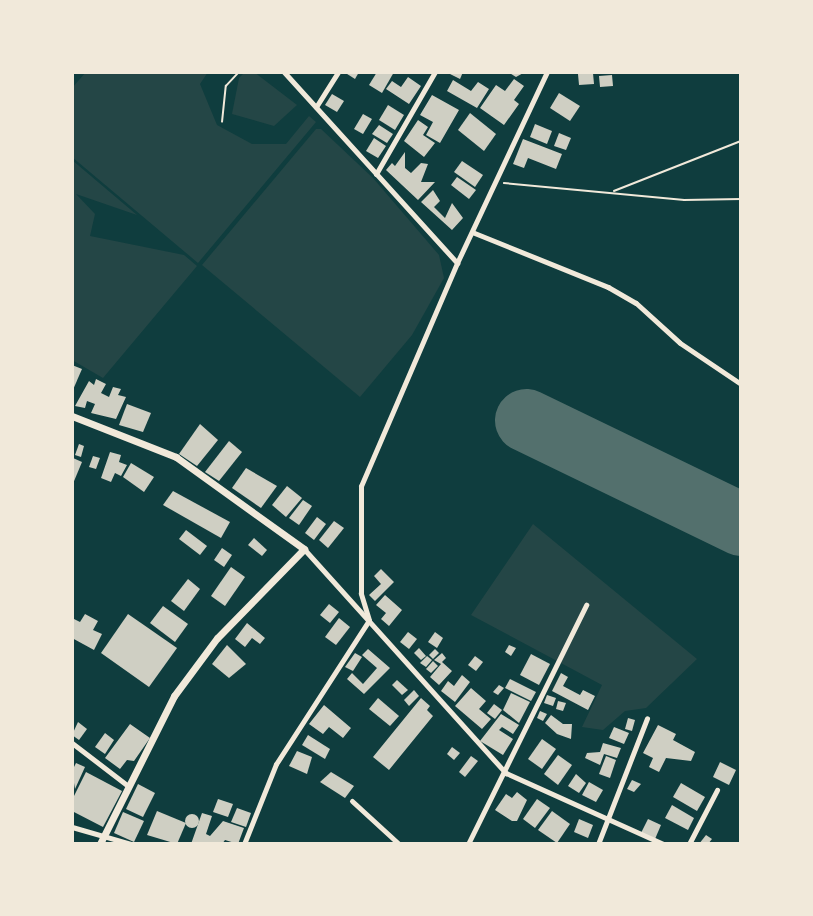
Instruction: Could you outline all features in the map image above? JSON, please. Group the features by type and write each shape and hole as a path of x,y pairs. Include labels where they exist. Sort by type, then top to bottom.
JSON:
{"street":[{"path":"285,72 457,263"},
{"path":"316,107 338,72"},
{"path":"376,174 435,72"},
{"path":"244,844 276,764 369,620 362,593 361,486 457,263 547,72"},
{"path":"472,232 608,287 636,303 680,343 741,384"},
{"path":"72,416 176,457 304,549 506,773 663,844"},
{"path":"100,844 127,785 174,696 217,638 304,549"},
{"path":"468,844 506,773 586,605"},
{"path":"598,844 647,718"},
{"path":"72,743 127,785"},
{"path":"689,844 717,790"},
{"path":"352,801 399,844"},
{"path":"72,827 130,844"}],"path":[{"path":"222,122 226,86 239,72"},
{"path":"614,192 741,141"},
{"path":"497,182 684,200 741,199"}],"shaded area":[{"path":"86,72 208,72 200,84 217,125 252,144 286,144 309,116 316,122 198,263 72,157 72,88"},
{"path":"245,72 254,72 297,105 274,126 232,114 239,78"},
{"path":"316,129 321,129 373,178 439,255 444,278 412,335 360,397 202,265"},
{"path":"72,160 137,215 76,194 95,214 90,236 184,255 197,266 103,378 72,360"},
{"path":"533,524 697,659 646,708 625,711 603,730 582,727 602,685 471,615"}],"building":[{"path":"344,72 359,72 355,79"},
{"path":"377,72 394,72 382,93 369,85"},
{"path":"446,72 463,72 460,79"},
{"path":"508,72 525,72 516,77"},
{"path":"593,73 594,84 579,85 578,74"},
{"path":"612,75 613,86 600,87 599,76"},
{"path":"408,77 421,86 409,104 386,89 392,81 401,87"},
{"path":"514,79 524,86 514,100 519,104 504,125 480,108 496,85 505,91"},
{"path":"453,80 471,91 478,82 489,89 477,108 447,91"},
{"path":"559,93 580,106 570,121 550,108"},
{"path":"332,94 344,101 337,112 325,105"},
{"path":"432,95 459,110 440,143 426,135 433,122 420,115"},
{"path":"388,105 404,115 395,130 379,120"},
{"path":"470,113 496,134 484,151 458,130"},
{"path":"363,114 372,119 363,134 354,129"},
{"path":"418,120 428,127 423,135 435,143 424,157 404,141"},
{"path":"535,124 552,131 547,144 530,137"},
{"path":"379,125 393,134 387,143 372,134"},
{"path":"559,133 571,138 566,150 554,146"},
{"path":"374,138 386,146 378,158 366,151"},
{"path":"523,139 562,154 556,169 528,158 524,168 513,164"},
{"path":"405,152 405,168 411,173 421,163 428,164 421,182 435,182 418,200 386,170 392,163 395,166"},
{"path":"462,161 483,175 475,187 454,172"},
{"path":"457,177 476,190 469,199 451,185"},
{"path":"433,190 440,201 434,207 445,218 452,203 463,218 452,230 421,202"},
{"path":"72,365 82,369 72,392"},
{"path":"96,379 106,384 101,393 109,397 113,387 121,389 118,395 126,397 116,419 91,413 95,404 87,401 85,408 75,406 89,381 94,385"},
{"path":"127,404 151,413 143,432 119,425"},
{"path":"200,424 218,440 197,466 179,454"},
{"path":"229,441 242,452 219,481 205,472"},
{"path":"79,444 84,446 81,457 75,455"},
{"path":"110,452 121,455 119,462 127,465 121,476 115,473 111,482 101,478"},
{"path":"93,456 100,458 96,469 89,467"},
{"path":"73,458 82,462 72,486 72,461"},
{"path":"131,463 154,477 144,492 123,477"},
{"path":"246,468 277,486 261,508 232,488"},
{"path":"287,486 302,498 286,517 272,505"},
{"path":"173,491 230,522 221,538 163,505"},
{"path":"303,500 312,506 299,525 289,518"},
{"path":"317,517 326,524 314,540 305,533"},
{"path":"334,521 344,528 328,548 319,540"},
{"path":"186,530 207,546 200,555 179,539"},
{"path":"254,538 267,550 262,556 248,545"},
{"path":"222,548 232,555 224,567 214,560"},
{"path":"231,567 245,577 225,606 211,596"},
{"path":"381,569 394,582 375,601 369,595 381,584 374,576"},
{"path":"188,579 200,589 184,611 171,601"},
{"path":"385,595 402,610 389,626 381,619 386,613 376,605"},
{"path":"329,604 339,612 330,623 320,615"},
{"path":"163,606 188,624 175,642 150,623"},
{"path":"85,614 98,621 93,630 102,634 94,650 72,638 72,618 80,622"},
{"path":"128,614 177,648 149,687 101,653"},
{"path":"339,618 350,627 336,645 325,637"},
{"path":"247,623 265,638 260,644 252,638 245,647 235,639"},
{"path":"408,632 417,639 409,649 400,642"},
{"path":"435,632 443,638 437,648 428,642"},
{"path":"227,645 246,664 229,678 212,664"},
{"path":"509,645 516,648 511,656 505,652"},
{"path":"419,648 426,656 421,660 414,653"},
{"path":"368,649 390,668 364,694 347,679 352,673 363,684 377,668 362,655"},
{"path":"435,649 439,653 433,659 429,655"},
{"path":"355,653 362,657 353,671 345,667"},
{"path":"442,653 446,658 442,662 452,671 439,685 430,677 441,664 434,660"},
{"path":"531,654 550,664 539,685 520,675"},
{"path":"427,656 432,660 426,667 420,663"},
{"path":"475,656 483,662 476,671 468,665"},
{"path":"433,661 438,666 431,673 426,669"},
{"path":"561,673 568,677 563,686 580,695 583,690 595,696 588,710 552,691"},
{"path":"462,675 470,682 455,702 441,691 448,681 454,686"},
{"path":"510,679 536,692 531,701 505,688"},
{"path":"397,680 408,690 402,695 392,685"},
{"path":"499,685 504,688 498,695 493,692"},
{"path":"471,688 486,701 479,709 491,719 482,729 455,706"},
{"path":"414,690 419,696 409,706 404,700"},
{"path":"511,693 530,702 519,723 503,710"},
{"path":"547,695 556,698 553,706 544,703"},
{"path":"378,698 399,716 390,726 369,709"},
{"path":"421,698 430,706 427,710 433,716 389,770 373,757"},
{"path":"558,701 566,703 563,711 556,709"},
{"path":"494,704 502,710 495,719 487,713"},
{"path":"324,705 351,728 343,738 329,727 323,734 309,724"},
{"path":"540,711 547,714 543,721 537,718"},
{"path":"501,714 519,725 513,734 502,727 499,730 513,739 503,755 480,741"},
{"path":"551,715 563,724 572,724 571,739 557,734 545,723"},
{"path":"628,718 635,720 632,731 625,729"},
{"path":"78,722 87,729 79,740 72,735"},
{"path":"130,724 150,738 134,761 127,760 120,769 105,758"},
{"path":"658,725 676,734 673,740 695,752 691,761 666,758 659,772 649,767 653,758 643,753"},
{"path":"614,727 629,733 624,744 609,738"},
{"path":"105,733 114,740 105,754 95,747"},
{"path":"308,735 330,749 325,759 302,745"},
{"path":"542,739 556,749 542,769 528,759"},
{"path":"603,743 621,748 617,758 604,754 600,765 585,758 587,753 600,752"},
{"path":"452,747 460,753 454,760 447,754"},
{"path":"297,751 312,757 307,774 289,766"},
{"path":"558,755 572,765 558,785 544,774"},
{"path":"471,756 478,761 465,777 459,772"},
{"path":"606,756 616,760 610,778 599,774"},
{"path":"720,762 736,770 729,785 713,777"},
{"path":"76,763 85,767 75,789 72,771"},
{"path":"86,772 122,791 103,827 72,811 72,800"},
{"path":"331,772 354,786 345,798 320,782"},
{"path":"576,774 586,783 579,793 568,786"},
{"path":"632,780 641,784 634,792 627,789"},
{"path":"589,782 603,790 596,802 582,795"},
{"path":"681,783 705,797 697,811 673,797"},
{"path":"138,784 155,793 143,817 126,809"},
{"path":"517,792 527,800 517,821 512,821 495,810 506,794 512,798"},
{"path":"218,799 233,804 228,817 213,812"},
{"path":"537,799 550,808 535,828 523,819"},
{"path":"672,805 694,818 688,830 665,818"},
{"path":"237,808 251,813 246,827 231,822"},
{"path":"157,811 186,823 177,844 147,835"},
{"path":"552,811 570,824 557,843 538,830"},
{"path":"123,812 144,821 134,842 114,833"},
{"path":"202,813 212,816 206,834 210,836 223,821 244,828 238,844 225,840 222,844 191,844"},
{"path":"189,814 195,814 199,821 195,828 189,828 185,824 185,818"},
{"path":"579,819 593,825 588,838 574,832"},
{"path":"648,819 661,825 655,839 641,833"},
{"path":"706,835 712,839 708,844 699,844"}],"runway":[{"path":"526,420 741,524"}]}
